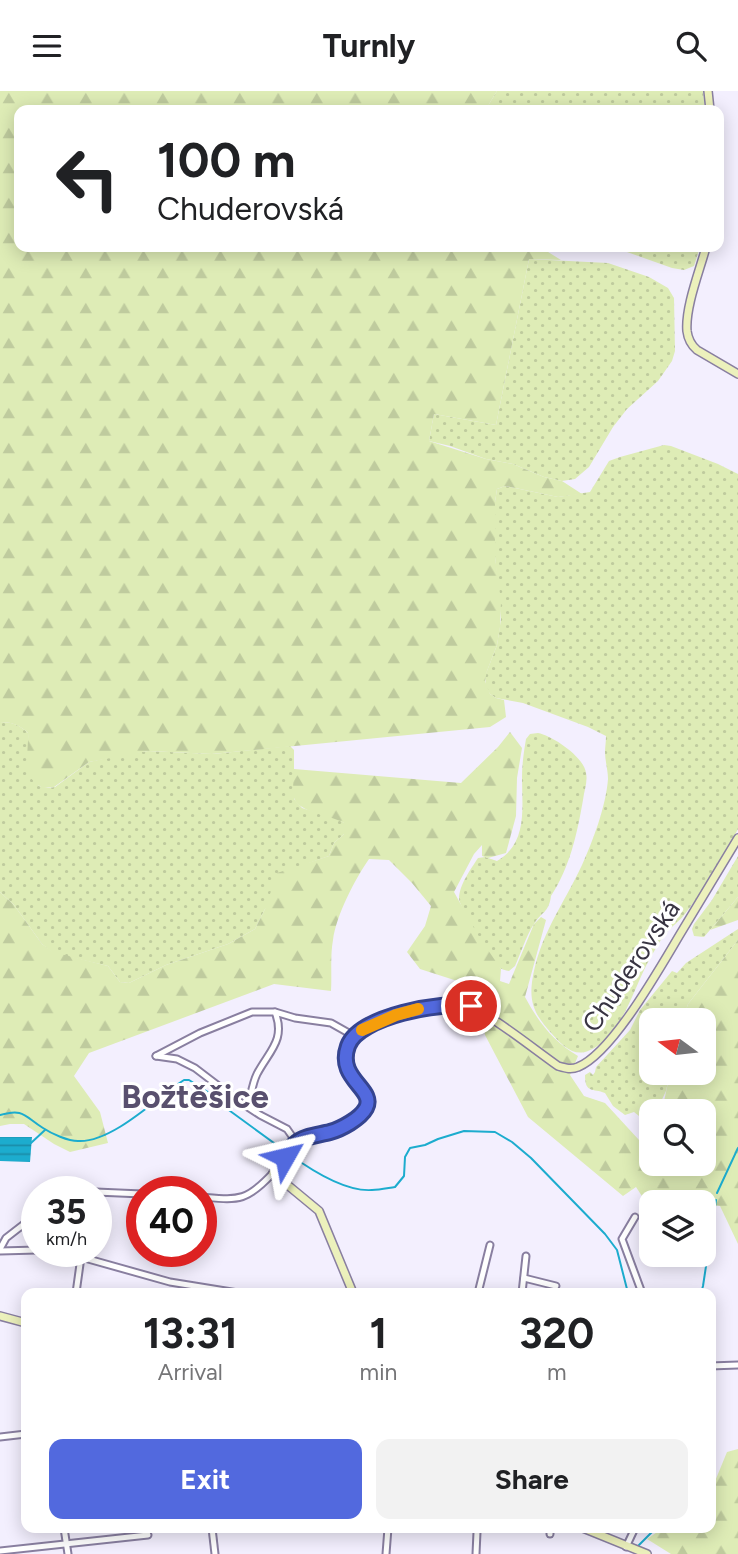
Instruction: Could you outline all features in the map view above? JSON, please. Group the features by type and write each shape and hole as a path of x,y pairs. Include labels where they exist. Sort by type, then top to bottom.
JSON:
{"street":[{"path":"705,252 691,300 687,333 697,351 738,374"},
{"name":"Chuderovská","path":"354,1036 364,1028 414,1010 430,1006 462,1005 478,1009 558,1066 565,1069 579,1067 606,1045 623,1024 738,838"},
{"path":"217,1198 244,1197 261,1186 296,1142 334,1131 357,1117 366,1107 365,1092 350,1075 346,1063 347,1049 354,1036 331,1023 275,1012 252,1012 200,1033 156,1056 177,1059 195,1068 260,1115 287,1129 296,1142"},
{"path":"248,1107 256,1076 277,1043 279,1022 275,1012"},
{"path":"273,1173 319,1212 351,1288"},
{"path":"635,1217 622,1239 640,1288"},
{"path":"21,1226 6,1238 0,1250 21,1250"},
{"path":"479,1288 490,1245"},
{"path":"523,1288 526,1256"},
{"path":"112,1266 170,1282 208,1288"},
{"path":"77,1288 80,1267"},
{"path":"524,1278 556,1286"},
{"path":"0,1316 21,1322"},
{"path":"716,1366 738,1365"},
{"path":"0,1437 21,1435"},
{"path":"65,1533 68,1554"},
{"path":"213,1533 215,1554"},
{"path":"386,1554 388,1533"},
{"path":"476,1554 477,1533"},
{"path":"594,1533 647,1554"},
{"path":"626,1547 633,1533"},
{"path":"0,1552 148,1535"}],"green space":[{"path":"0,91 497,91 489,105 14,105 14,252 548,252 561,260 529,259 496,425 434,414 429,441 486,459 513,464 544,477 562,481 582,494 558,497 505,486 497,489 495,557 501,601 500,627 485,681 490,694 504,700 506,717 490,727 212,754 148,751 89,762 54,787 43,788 31,778 28,771 28,733 15,725 0,722"},
{"path":"497,91 703,91 704,105 489,105"},
{"path":"627,252 698,252 694,266 684,270"},
{"path":"529,259 608,263 649,277 668,288 674,298 675,351 672,361 658,381 627,409 589,467 575,479 562,481 544,477 513,464 486,459 429,441 434,414 496,425"},
{"path":"664,445 738,474 738,829 694,902 662,938 616,1027 599,1045 588,1051 577,1052 560,1042 538,1016 533,1005 532,982 546,935 582,865 605,800 608,779 606,736 523,703 496,698 486,687 485,676 497,645 501,619 495,557 495,502 497,489 505,486 558,497 590,492 609,461"},
{"path":"0,722 16,724 28,733 28,768 39,786 48,788 55,787 89,762 125,754 148,751 213,754 290,746 294,750 294,799 302,808 344,823 344,834 334,843 329,856 309,863 265,909 255,929 228,944 166,965 129,983 120,982 108,966 53,953 42,944 14,905 0,892"},
{"path":"510,732 522,748 517,778 516,816 506,853 488,858 482,856 482,845 474,854 454,892 479,937 501,969 500,981 509,984 534,924 541,917 546,920 525,997 547,1031 578,1056 570,1075 584,1096 605,1103 639,1140 639,1176 716,1176 716,1099 665,1099 667,1085 716,1085 716,1008 687,1008 738,940 738,1244 720,1206 716,1206 716,1190 639,1192 636,1187 623,1196 528,1117 485,1035 476,987 420,969 407,952 425,926 431,906 389,860 369,859 347,898 333,940 331,991 274,984 89,1053 74,1076 100,1112 108,1143 70,1152 24,1124 0,1126 0,892 14,905 42,944 53,952 108,966 120,982 129,983 166,965 228,944 255,929 277,873 329,856 334,843 344,834 344,823 297,803 293,795 294,769 461,783"},
{"path":"538,733 559,743 580,760 584,767 586,783 568,862 548,906 531,928 515,966 509,971 499,967 483,945 459,899 466,877 478,858 497,861 514,845 519,835 526,739 530,734"},
{"path":"738,856 738,897 704,937 694,936 694,924"},
{"path":"738,897 738,920 710,930"},
{"path":"738,929 738,940 687,1008 642,1008 672,971 677,973 686,963"},
{"path":"639,1012 639,1085 667,1085 662,1099 639,1099 639,1116 634,1112 625,1115 613,1106 605,1093 588,1088 585,1081 585,1075 590,1072 593,1075 596,1067 630,1030"},
{"path":"738,1449 738,1554 671,1554 647,1539 656,1533 716,1533 716,1479 727,1452"}],"water":[{"path":"0,1137 32,1137 30,1162 0,1161"}],"waterway":[{"path":"0,1115 19,1113 60,1137 74,1141 90,1140 116,1129 175,1086 189,1080 285,1151"},
{"path":"29,1143 45,1130"},
{"path":"289,1154 340,1184 362,1190 378,1190 395,1187 404,1176 405,1157 410,1148 464,1131 495,1132 531,1158 605,1234 617,1250 627,1288"},
{"path":"717,1193 738,1148"},
{"path":"702,1288 706,1267"},
{"path":"639,1545 651,1533"}],"slow traffic":[{"path":"362,1030 396,1015 418,1009"}],"district":[{"name":"Božtěšice","path":"195,1096"}],"route":[{"path":"285,1157 296,1142 334,1131 357,1117 366,1107 365,1092 347,1069 347,1049 354,1036 364,1028 414,1010 430,1006 471,1006"}]}
